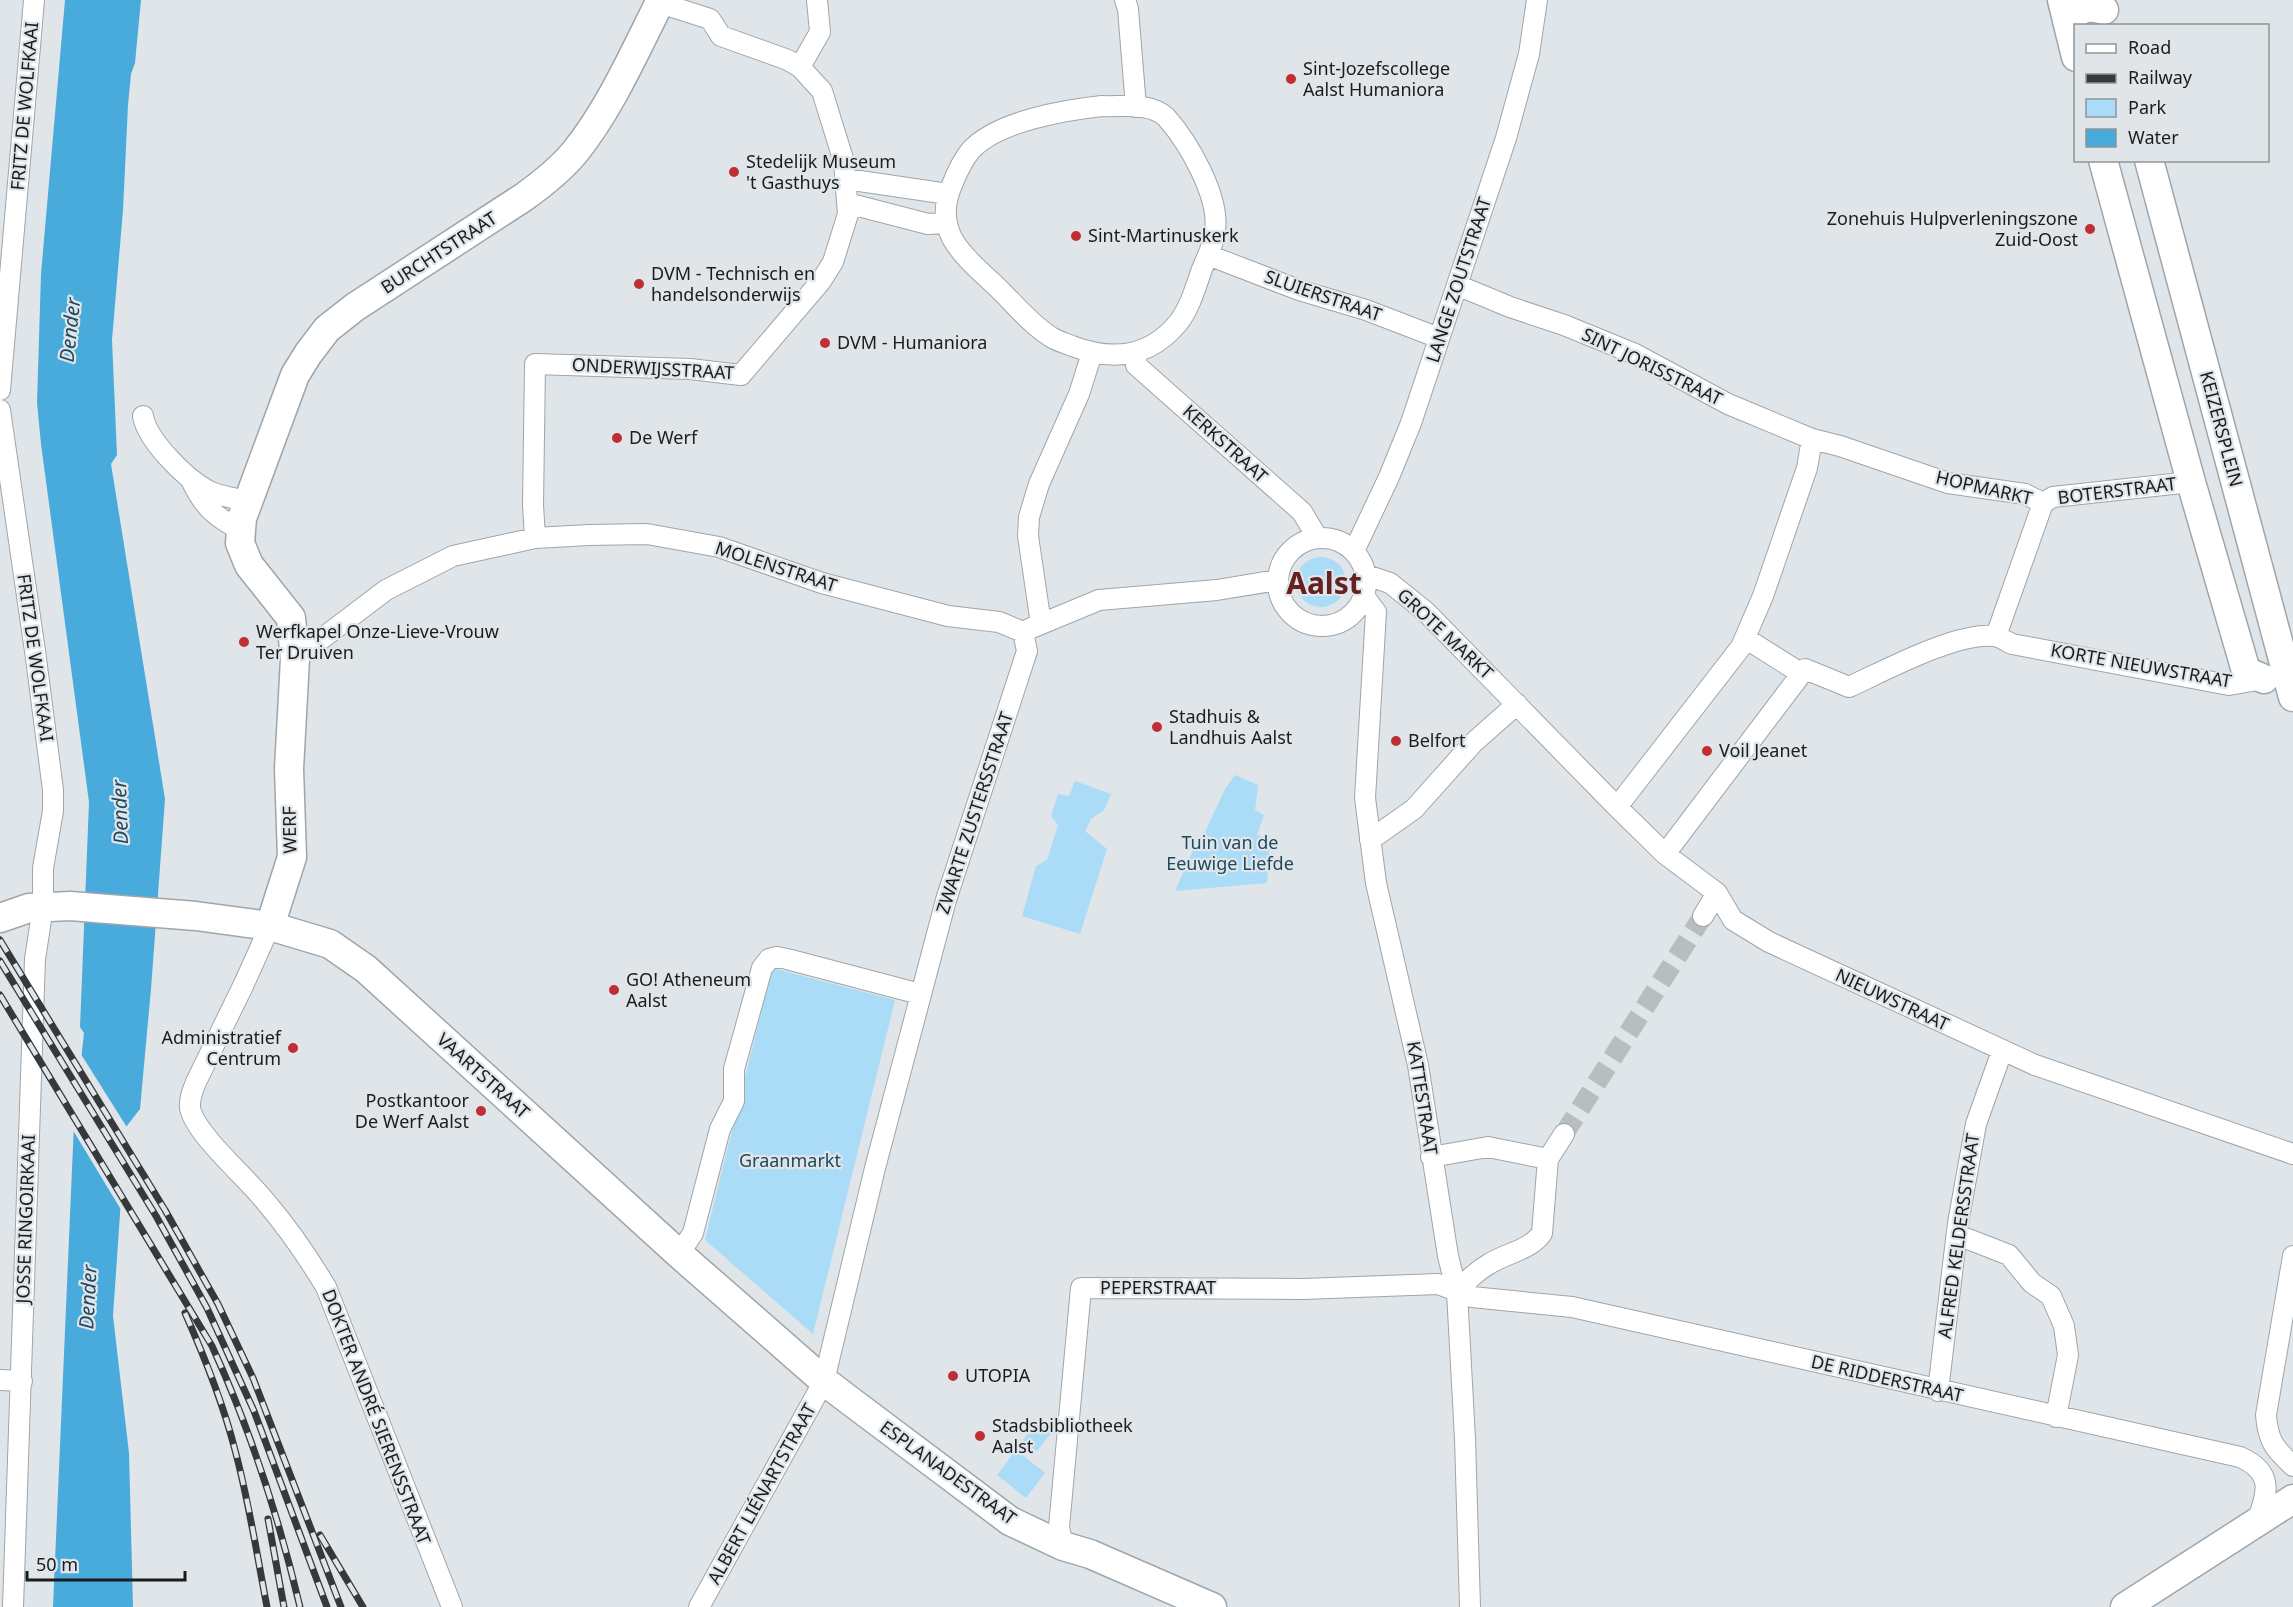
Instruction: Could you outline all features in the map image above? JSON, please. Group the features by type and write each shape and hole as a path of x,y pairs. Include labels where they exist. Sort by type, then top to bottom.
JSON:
{"street":[{"name":"FRITZ DE WOLFKAAI","path":"0,390 34,0"},
{"path":"800,68 820,32 817,0"},
{"path":"1125,0 1128,9 1136,107"},
{"name":"LANGE ZOUTSTRAAT","path":"1354,551 1389,477 1411,423 1506,138 1529,54 1537,0"},
{"path":"2062,0 2074,48"},
{"name":"ONDERWIJSSTRAAT","path":"535,538 533,505 535,364 690,369 741,375 821,281 833,262 848,214 844,162 822,91 800,68 788,60 721,36 710,19 660,1"},
{"name":"BURCHTSTRAAT","path":"244,517 295,375 327,329 355,307 524,197 545,181 573,154 597,122 660,1"},
{"path":"2069,27 2078,10 2090,7 2104,12"},
{"path":"1102,106 1136,107 1147,106 1157,109 1166,117 1206,178 1216,229 1208,255 1179,321 1158,342 1137,352 1119,356 1092,354 1052,338 963,253 952,237 945,208 948,194 961,163 972,149 987,137 1060,111 1102,106"},
{"path":"2104,162 2191,482 2246,671 2281,682"},
{"name":"KEIZERSPLEIN","path":"2150,162 2281,682"},
{"path":"846,179 948,194"},
{"path":"847,203 928,224 947,223"},
{"name":"SLUIERSTRAAT","path":"1208,255 1299,290 1366,310 1439,338"},
{"name":"SINT JORISSTRAAT","path":"1457,285 1635,354 1728,404 1812,439"},
{"name":"KERKSTRAAT","path":"1137,352 1136,365 1302,512 1317,537"},
{"name":"ZWARTE ZUSTERSSTRAAT","path":"920,994 946,900 1027,651 1032,628 1029,517 1036,491 1079,394 1092,354"},
{"name":"FRITZ DE WOLFKAAI","path":"0,410 35,651 52,790 50,831 43,868 56,907"},
{"path":"143,416 145,427 153,440 190,480 244,517"},
{"path":"1617,807 1741,647 1763,596 1807,468 1812,439"},
{"name":"HOPMARKT","path":"1812,439 1840,446 1948,483 2025,494 2043,503 1996,636"},
{"path":"190,480 201,501 221,520 244,517"},
{"name":"BOTERSTRAAT","path":"2043,503 2053,497 2191,482"},
{"name":"WERF","path":"244,517 240,543 249,565 291,618 295,659 289,769 292,857 270,926"},
{"name":"MOLENSTRAAT","path":"295,659 386,590 453,556 535,538 647,534 719,547 822,583 948,616 1032,628"},
{"path":"1317,537 1331,538 1343,542 1354,551 1362,562 1366,575 1364,596 1353,614 1338,624 1323,626 1309,624 1296,618 1286,608 1279,595 1280,568 1285,556 1299,544 1317,537"},
{"name":"GROTE MARKT","path":"1366,575 1390,583 1425,611 1556,744"},
{"path":"1032,628 1099,600 1217,590 1278,580"},
{"name":"KATTESTRAAT","path":"1364,596 1376,612 1366,786 1370,840 1376,883 1418,1065 1448,1256 1457,1292 1465,1439 1470,1607"},
{"path":"1665,854 1805,669 1849,687 1924,653 1972,638 1996,636"},
{"name":"KORTE NIEUWSTRAAT","path":"1996,636 2012,644 2229,685 2281,682"},
{"path":"1745,638 1802,674"},
{"path":"1370,840 1414,809 1473,743 1517,704"},
{"name":"NIEUWSTRAAT","path":"1556,744 1665,854 1717,893 1732,920 1769,942 2035,1065 2293,1154"},
{"path":"1703,916 1717,893"},
{"path":"0,918 18,910 56,907 177,914 270,926"},
{"name":"JOSSE RINGOIRKAAI","path":"13,1607 11,1537 22,1381 35,971 56,907"},
{"name":"VAARTSTRAAT","path":"270,926 330,944 366,969 679,1254"},
{"name":"DOKTER ANDRÉ SIERENSSTRAAT","path":"270,926 191,1092 190,1108 196,1122 217,1149 264,1199 304,1251 326,1287 452,1607"},
{"path":"777,957 788,959 920,994 845,1287 824,1381 679,1254 693,1233 720,1129 734,1101 734,1069 762,968 769,959 777,957"},
{"name":"ALFRED KELDERSSTRAAT","path":"1938,1390 1956,1238 1976,1124 2002,1051"},
{"path":"1457,1292 1473,1275 1488,1264 1536,1242 1542,1233 1548,1159 1564,1134"},
{"path":"1431,1157 1488,1147 1548,1159"},
{"path":"1956,1238 1968,1239 2009,1255 2032,1283 2051,1296 2064,1326 2068,1354 2056,1417"},
{"path":"2293,1256 2266,1415 2268,1433 2275,1449 2293,1466"},
{"name":"PEPERSTRAAT","path":"1063,1546 1059,1527 1081,1288 1303,1289 1438,1284 1457,1292"},
{"name":"DE RIDDERSTRAAT","path":"1457,1292 1472,1297 1572,1307 2245,1460 2258,1470 2266,1486 2266,1498 2257,1521"},
{"path":"0,1380 22,1381"},
{"name":"ESPLANADESTRAAT","path":"824,1381 1010,1521 1063,1546 1090,1554 1212,1607"},
{"name":"ALBERT LIÉNARTSTRAAT","path":"699,1607 824,1381"},
{"path":"2125,1607 2293,1499"}],"green space":[{"path":"1316,557 1326,557 1339,564 1346,577 1346,587 1339,600 1326,607 1316,607 1307,603 1300,596 1296,587 1296,577 1300,568 1307,561"},
{"name":"Tuin van de Eeuwige Liefde","path":"1235,775 1258,785 1255,810 1264,815 1257,835 1270,839 1267,883 1175,891 1194,848 1198,847 1225,789"},
{"path":"1075,781 1111,794 1104,810 1091,819 1085,831 1107,849 1080,934 1022,916 1036,866 1047,860 1058,825 1051,816 1058,794 1069,796"},
{"name":"Graanmarkt","path":"772,968 895,1000 813,1334 705,1240"},
{"path":"1037,1420 1052,1432 1037,1451 1023,1440"},
{"path":"1016,1450 1045,1473 1026,1498 997,1475"}],"water":[{"name":"Dender","path":"65,0 141,0 128,105 123,210 112,340 117,455 111,464 165,799 140,1109 126,1127 113,1316 129,1453 133,1607 53,1607 74,1123 84,1033 80,1027 89,802 37,403 41,274"}],"pier":[{"path":"79,1051 128,1129 123,1213 71,1127"}],"tunnel":[{"path":"1564,1134 1703,916"}],"railway":[{"path":"0,940 165,1210 218,1304 253,1378 341,1607"},
{"path":"0,961 156,1216 207,1308 254,1411 327,1607"},
{"path":"0,995 212,1346 239,1409 262,1474 283,1540 300,1607"},
{"path":"185,1313 213,1381 230,1432 244,1489 267,1607"},
{"path":"268,1519 284,1607"},
{"path":"320,1535 363,1607"}],"place":[{"name":"Sint-Jozefscollege Aalst Humaniora","path":"1291,79"},
{"name":"Stedelijk Museum 't Gasthuys","path":"734,172"},
{"name":"Zonehuis Hulpverleningszone Zuid-Oost","path":"2090,229"},
{"name":"Sint-Martinuskerk","path":"1076,236"},
{"name":"DVM - Technisch en handelsonderwijs","path":"639,284"},
{"name":"DVM - Humaniora","path":"825,343"},
{"name":"De Werf","path":"617,438"},
{"name":"Werfkapel Onze-Lieve-Vrouw Ter Druiven","path":"244,642"},
{"name":"Stadhuis & Landhuis Aalst","path":"1157,727"},
{"name":"Belfort","path":"1396,741"},
{"name":"Voil Jeanet","path":"1707,751"},
{"name":"GO! Atheneum Aalst","path":"614,990"},
{"name":"Administratief Centrum","path":"293,1048"},
{"name":"Postkantoor De Werf Aalst","path":"481,1111"},
{"name":"UTOPIA","path":"953,1376"},
{"name":"Stadsbibliotheek Aalst","path":"980,1436"}],"district":[{"name":"Aalst","path":"1324,584"}]}
